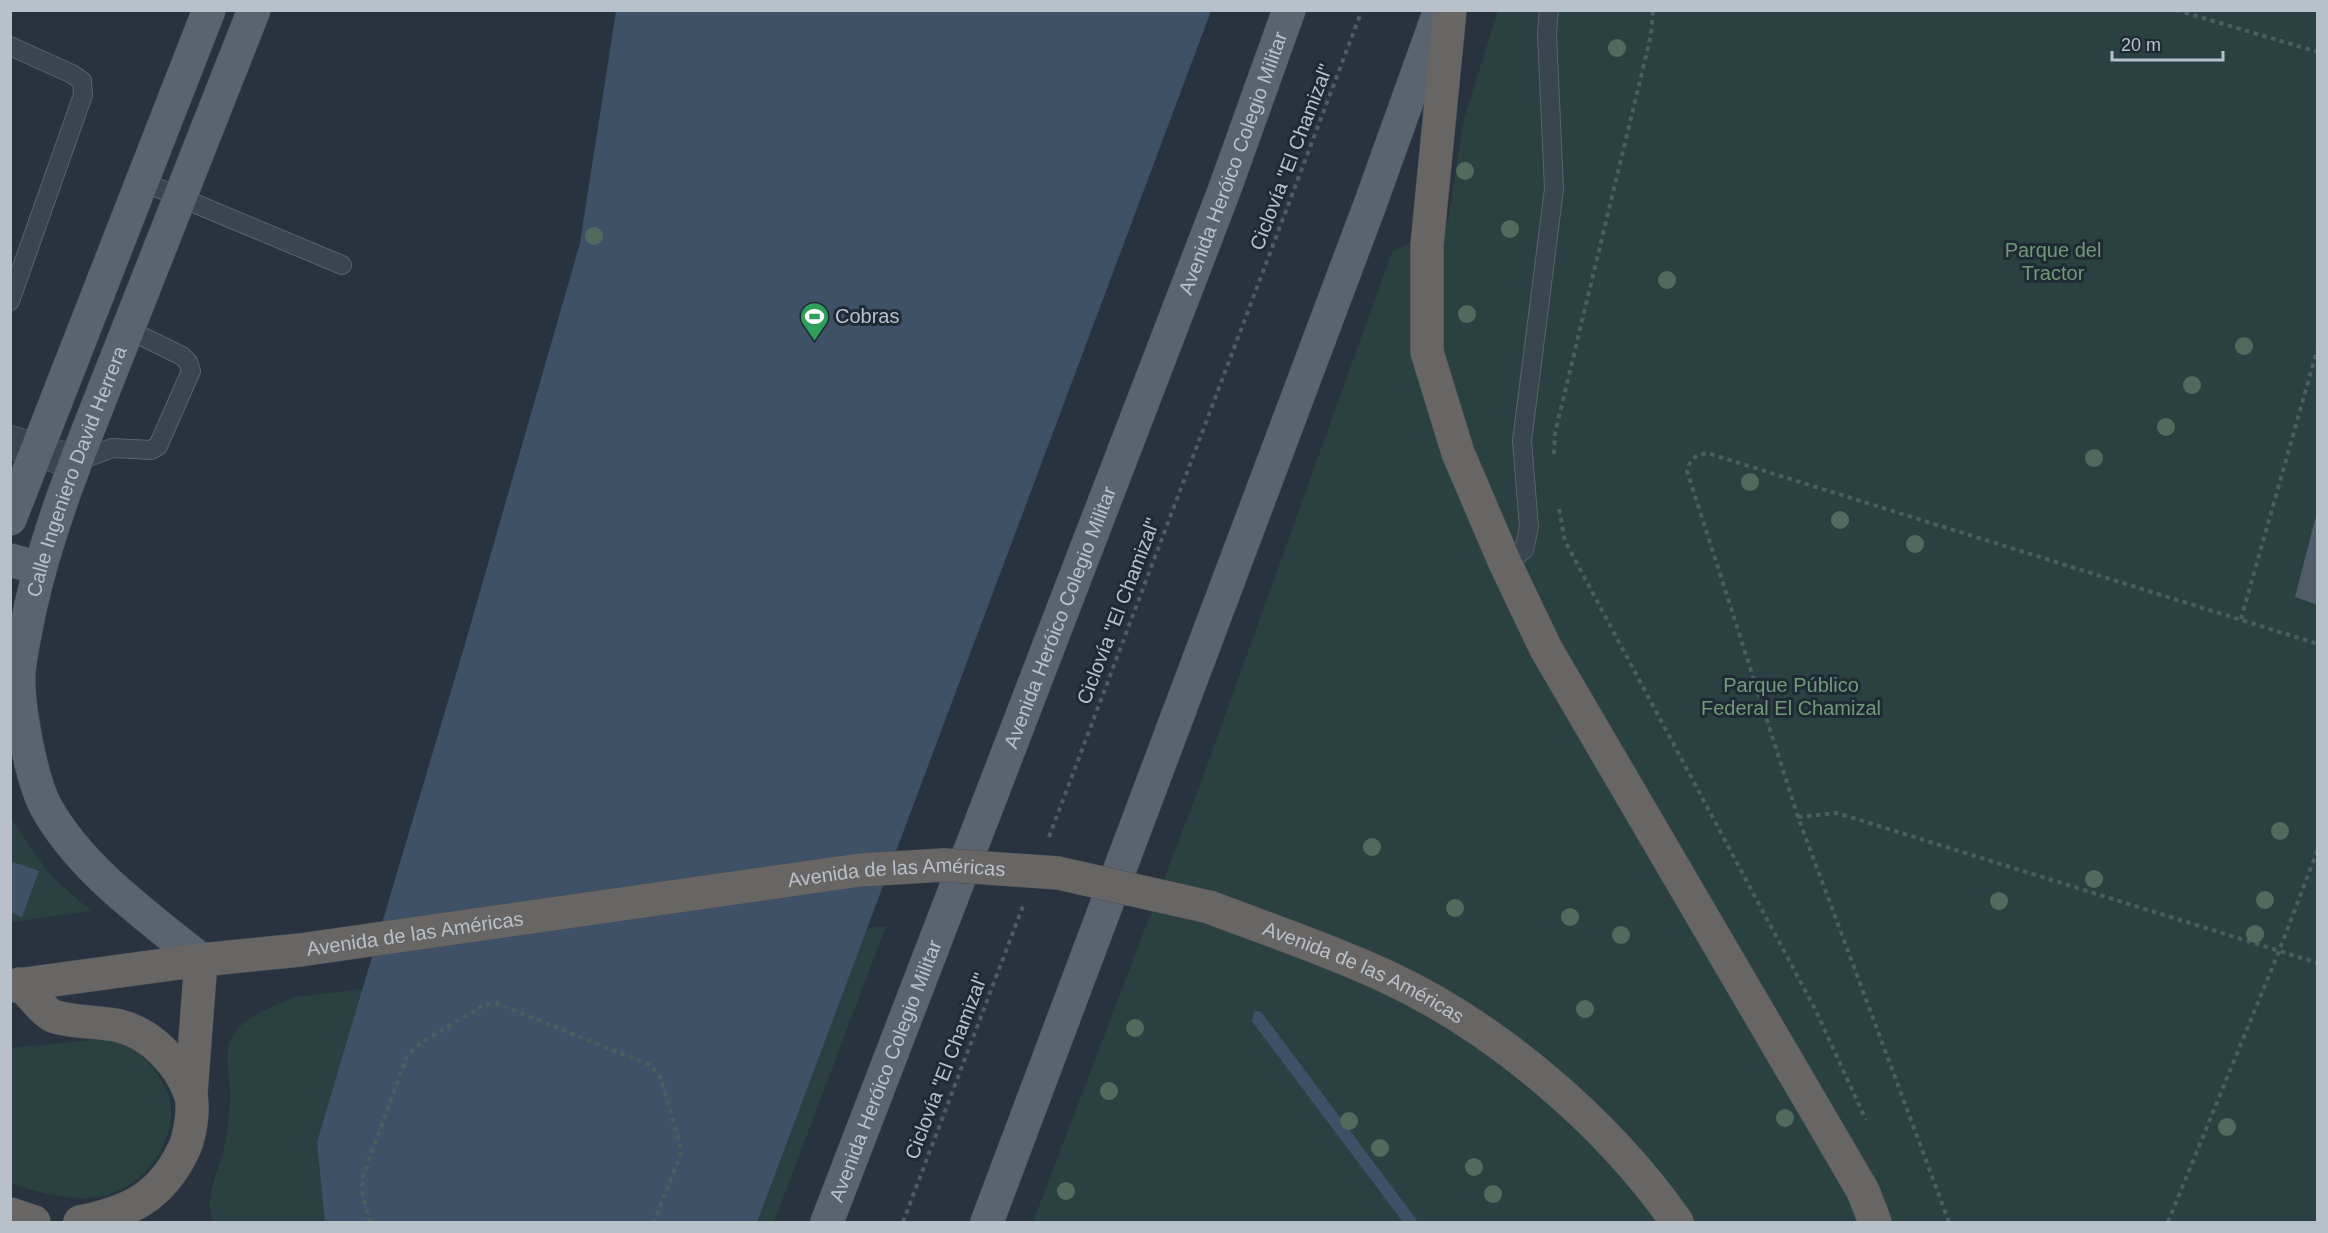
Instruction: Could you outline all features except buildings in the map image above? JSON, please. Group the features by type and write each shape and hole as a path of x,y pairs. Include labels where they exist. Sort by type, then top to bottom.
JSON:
{"highway":[{"path":"1450,10 1426,245 1427,352 1458,453 1505,563 1546,649 1863,1191 1875,1222"},
{"name":"Avenida de las Américas","path":"15,985 201,960 300,950 860,870 944,865 1058,873 1209,908 1309,944 1385,975 1455,1014 1539,1073 1602,1132 1677,1222"},
{"path":"80,1222 113,1215 153,1194 173,1171 187,1144 191,1124 191,1094 201,960"},
{"path":"15,985 51,1015 121,1026 147,1037 172,1061 191,1094"},
{"path":"10,1214 33,1222"}],"main road":[{"name":"Calle Ingeniero David Herrera","path":"10,519 23,447 141,181 209,10"},
{"name":"Calle Ingeniero David Herrera","path":"201,960 113,886 75,849 46,807 32,770 22,715 19,674 25,632 25,564 75,462 254,10"},
{"name":"Avenida Heróico Colegio Militar","path":"827,1222 1220,202 1289,10"},
{"path":"987,1222 1363,224 1440,10"}],"street":[{"path":"23,447 75,462"}],"lane":[{"path":"1505,563 1524,550 1529,527 1522,441 1554,189 1547,34 1549,10"},
{"path":"10,46 72,74 81,81 83,94 11,298"},
{"path":"141,181 342,265"},
{"path":"75,462 112,448 151,450 158,446 191,371 188,362 182,356 128,329"}],"path":[{"name":"Ciclovía \"El Chamizal\"","path":"1046,845 1362,10"},
{"path":"1554,457 1555,433 1651,35 1653,10"},
{"path":"2176,10 2318,52"},
{"path":"2241,619 2318,347"},
{"path":"1949,1222 1798,817 1686,471 1689,463 1697,454 1707,453 2318,644"},
{"path":"1557,500 1565,541 1815,1010 1869,1127"},
{"path":"1798,817 1837,813 2318,963"},
{"path":"2168,1222 2279,951 2318,849"},
{"name":"Ciclovía \"El Chamizal\"","path":"903,1222 1025,900"},
{"path":"370,1222 363,1192 363,1176 407,1056 422,1042 484,1005 496,1003 650,1065 660,1077 682,1151 654,1222"}],"green space":[{"name":"Parque Público Federal El Chamizal","path":"1498,11 2317,11 2317,1222 1033,1222 1201,782 1392,252 1448,222 1464,118"},
{"path":"10,817 50,875 91,911 11,922"},
{"path":"886,926 774,1222 213,1222 210,1201 225,1144 229,1118 230,1092 227,1061 231,1038 255,1015 280,1003 295,997"},
{"path":"103,1039 137,1052 154,1070 167,1091 171,1106 170,1122 167,1137 160,1152 151,1165 126,1187 96,1197 64,1197 11,1184 10,1048"}],"water":[{"path":"616,11 1211,11 757,1222 325,1222 317,1142 465,644 580,243"},
{"path":"10,861 39,871 22,917 11,913"},
{"path":"1258,1016 1412,1222 1403,1222 1251,1020"}],"waterway":[{"path":"1258,1016 1412,1222"}],"place":[{"name":"Cobras","path":"814,342"}],"park label":[{"name":"Parque del Tractor","path":"2053,262"}]}
